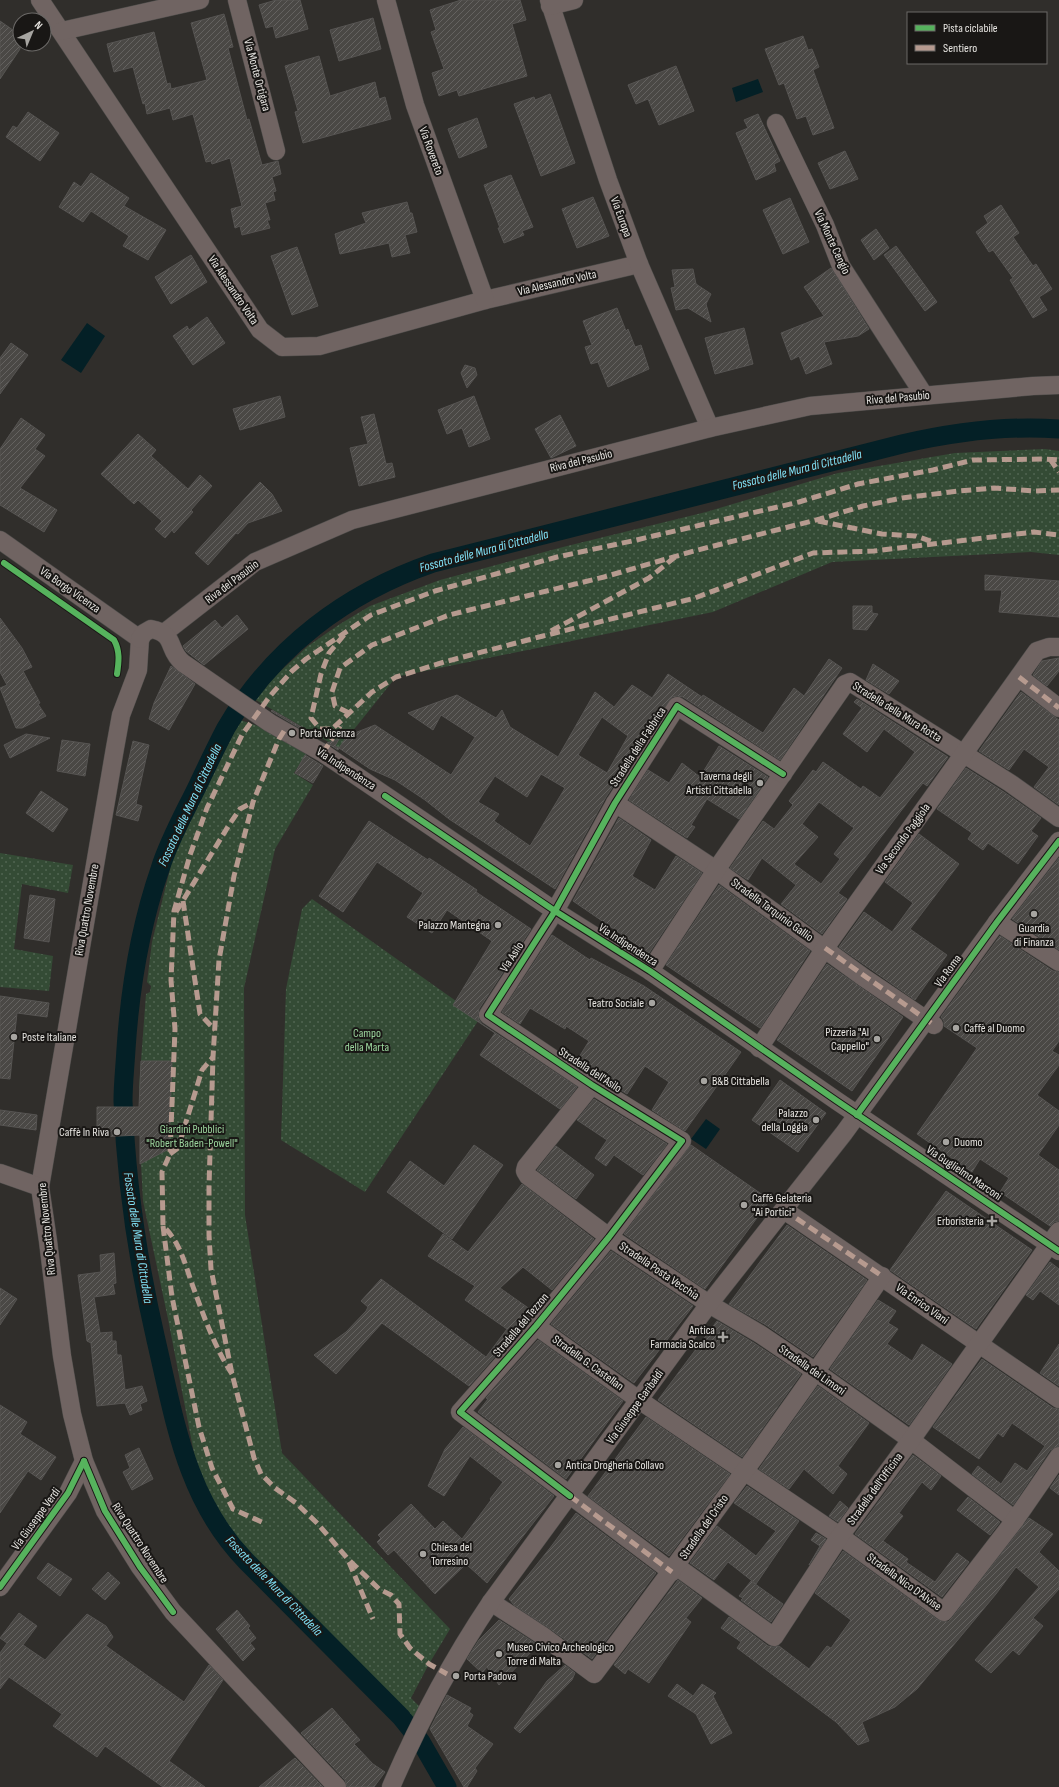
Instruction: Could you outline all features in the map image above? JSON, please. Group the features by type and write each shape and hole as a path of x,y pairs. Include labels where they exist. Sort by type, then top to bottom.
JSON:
{"street":[{"name":"Via Alessandro Volta","path":"40,0 260,330 282,348 319,346 485,300 639,264"},
{"path":"62,31 200,0"},
{"name":"Via Monte Ortigara","path":"237,0 276,151"},
{"name":"Via Rovereto","path":"386,0 415,105 485,300"},
{"path":"549,3 574,0"},
{"name":"Via Europa","path":"549,3 608,180 639,264 710,428"},
{"name":"Via Monte Cengio","path":"776,123 825,225 841,266 924,395"},
{"name":"Riva del Pasubio","path":"164,633 255,562 352,520 710,428 810,406 924,395 1059,385"},
{"name":"Via Borgo Vicenza","path":"2,544 140,639"},
{"path":"140,639 144,633 152,629 164,633"},
{"name":"Via Indipendenza","path":"164,633 168,637 177,658 211,682 270,722 322,753 555,911 650,972 857,1115"},
{"name":"Riva Quattro Novembre","path":"140,639 138,670 121,715 40,1187 62,1356 72,1414 84,1461 105,1511 140,1567 173,1612 337,1787"},
{"name":"Via Secondo Paggiola","path":"759,1048 824,948 1037,651 1049,647 1059,647"},
{"path":"1019,677 1059,708"},
{"name":"Stradella della Mura Rotta","path":"650,972 716,870 845,684 850,682 1010,783 1059,818"},
{"name":"Stradella della Fabbrica","path":"555,911 615,803 677,706 783,774"},
{"name":"Stradella Tarquinio Gallio","path":"615,803 716,870 930,1023"},
{"name":"Via Roma","path":"857,1115 869,1096 930,1023 997,922 1059,841"},
{"name":"Via Asilo","path":"488,1015 555,911"},
{"path":"997,922 1059,962"},
{"name":"Stradella dell'Asilo","path":"488,1015 592,1085 682,1141"},
{"name":"Stradella Posta Vecchia","path":"592,1085 526,1167 525,1171 528,1176 609,1238 709,1304"},
{"name":"Via Giuseppe Garibaldi","path":"393,1781 427,1709 471,1632 491,1602 709,1304 857,1115"},
{"name":"Via Guglielmo Marconi","path":"857,1115 1056,1242"},
{"name":"Stradella del Tezzon","path":"570,1496 460,1412 536,1326 609,1238 682,1141"},
{"path":"0,1174 40,1187"},
{"name":"Via Enrico Viani","path":"784,1210 1059,1399"},
{"name":"Stradella dell'Officina","path":"674,1569 774,1637 840,1536 911,1440 979,1343 1056,1242"},
{"name":"Stradella del Cristo","path":"491,1602 543,1636 594,1674 674,1569 816,1372 882,1276"},
{"name":"Stradella dei Limoni","path":"709,1304 760,1334 816,1372 911,1440 1015,1520"},
{"name":"Stradella G. Castellan","path":"536,1326 639,1400 744,1470"},
{"name":"Stradella Nico D'Alvise","path":"744,1470 840,1536 944,1612 1015,1520 1059,1456"},
{"name":"Via Giuseppe Verdi","path":"0,1587 68,1493 84,1461"},
{"path":"570,1496 674,1569"}],"green space":[{"path":"1045,449 1059,451 1059,555 1031,552 832,562 713,612 396,677 339,748 254,699 274,677 308,646 340,624 370,606 440,580 563,547 706,512 838,473 955,453"},
{"name":"Giardini Pubblici \"Robert Baden-Powell\"","path":"240,720 261,727 306,754 294,773 313,785 275,849 244,988 245,1215 282,1453 450,1629 411,1698 420,1707 415,1721 262,1570 220,1520 197,1469 143,1201 140,1144 140,1098 142,1090 139,1088 146,994 150,992 151,986 147,982 152,942 173,857"},
{"path":"0,853 73,865 68,893 22,884 14,949 53,956 49,991 0,987"},
{"name":"Campo della Marta","path":"312,899 480,1018 365,1192 281,1140 286,989 302,909"}],"water":[{"path":"758,79 763,92 736,102 732,88"},
{"path":"87,323 105,336 81,373 61,360"},
{"path":"706,1119 720,1129 706,1149 691,1139"}],"building":[{"path":"276,0 300,0 308,29 276,38 273,26 266,28 259,5"},
{"path":"461,0 520,0 526,20 512,24 527,76 459,96 457,90 439,96 432,73 444,69 431,32 436,30 430,10"},
{"path":"224,14 233,47 228,48 247,120 249,119 262,165 278,161 281,174 272,177 276,191 273,192 275,200 265,203 270,220 267,220 270,228 242,235 240,226 235,228 231,209 242,206 230,158 212,164 211,161 206,162 193,114 173,120 170,108 147,114 145,103 143,104 133,67 114,72 107,44 154,32 167,84 170,83 171,89 207,80 191,23"},
{"path":"373,18 381,49 339,61 330,30"},
{"path":"0,21 12,29 12,52 18,52 0,79"},
{"path":"803,36 808,50 812,49 819,67 813,70 834,128 813,135 806,116 797,119 784,83 779,85 765,49"},
{"path":"319,56 330,96 375,82 379,99 385,97 391,119 303,143 295,112 298,111 285,66"},
{"path":"676,66 694,111 659,125 648,99 636,104 628,85"},
{"path":"550,94 575,163 541,176 514,104 534,97 535,100"},
{"path":"28,112 59,133 40,161 6,137 13,126 17,128"},
{"path":"758,114 780,161 774,164 776,171 756,180 736,133 748,128 744,120"},
{"path":"477,118 487,147 459,158 448,129"},
{"path":"845,151 858,179 830,189 818,163"},
{"path":"91,173 129,198 124,206 166,230 148,260 123,246 129,236 91,211 83,222 59,207 74,182 81,187"},
{"path":"511,175 533,227 522,231 524,235 504,243 484,185"},
{"path":"593,197 609,236 577,248 562,209"},
{"path":"790,198 809,242 783,254 763,210"},
{"path":"407,202 410,213 412,213 417,232 405,235 410,253 392,257 389,243 340,254 335,234 366,223 362,213"},
{"path":"1001,205 1019,233 1013,237 1033,266 1036,264 1052,289 1039,297 1047,310 1033,318 1010,280 1013,278 993,250 989,252 976,232 988,223 984,216"},
{"path":"876,229 889,248 874,260 861,240"},
{"path":"896,246 937,302 925,311 884,255"},
{"path":"297,247 318,306 292,315 271,256"},
{"path":"191,255 207,282 171,304 155,277"},
{"path":"831,268 869,329 858,336 824,342 832,364 806,374 799,356 791,360 781,333 824,316 804,287"},
{"path":"693,269 696,284 711,294 706,304 711,322 688,308 676,310 671,288 675,287 672,270"},
{"path":"617,308 626,331 628,329 635,347 641,345 649,369 608,387 598,362 591,364 585,347 592,345 583,321"},
{"path":"207,317 225,343 193,365 173,336 187,326 189,330"},
{"path":"744,328 753,364 715,374 705,338"},
{"path":"11,343 28,355 0,394 0,358"},
{"path":"465,365 475,368 477,375 467,388 461,373"},
{"path":"280,396 285,417 240,430 233,409"},
{"path":"474,396 490,439 469,447 462,428 447,434 438,410"},
{"path":"374,414 386,464 392,463 395,477 359,486 350,448 368,444 361,417"},
{"path":"560,415 576,446 551,458 535,429"},
{"path":"21,418 45,435 35,449 45,456 20,488 57,510 44,532 0,505 0,449"},
{"path":"138,434 156,450 151,456 188,489 200,475 212,486 191,510 193,512 174,533 172,530 165,538 155,529 162,521 138,500 134,504 101,474"},
{"path":"260,482 272,494 282,511 248,523 238,534 236,533 208,565 195,553"},
{"path":"985,575 1059,581 1059,617 999,612 1002,590 985,590"},
{"path":"853,606 872,606 872,613 878,614 867,630 853,629"},
{"path":"237,615 248,629 204,665 186,651 183,646 215,620 222,628"},
{"path":"0,618 22,648 32,667 23,671 40,703 38,704 46,716 22,728 16,728 0,688 7,685 0,672"},
{"path":"1059,658 1059,671 1047,686 1033,675 1042,661"},
{"path":"829,659 842,668 780,760 683,697 672,697 606,797 555,889 449,819 425,800 395,780 370,769 339,748 347,736 375,725 451,775 475,737 441,715 433,730 408,713 457,695 496,718 502,710 510,727 558,757 595,692 614,707 632,685 652,698 668,674 702,697 703,695 763,733 794,688 804,696","holes":["602,717 628,736 607,773 578,755","541,774 565,788 530,846 494,821 499,814 478,802 495,776 527,797"]},
{"path":"873,664 899,681 889,694 866,680"},
{"path":"171,666 195,684 169,730 149,719 154,703"},
{"path":"1021,692 1059,720 1059,805 1034,787 1049,767 1024,749 1009,770 979,751"},
{"path":"857,699 948,757 927,786 923,783 914,794 838,893 847,899 822,934 781,904 796,885 762,858 748,880 730,868 763,821 774,829 793,805 789,801 813,770 816,772 823,762 861,789 863,786 880,798 915,752 884,729 867,752 843,734 862,708 854,702","holes":["819,802 854,828 834,854 840,859 821,884 794,864 818,837 802,824"]},
{"path":"272,710 310,732 308,733 271,711"},
{"path":"26,734 50,738 10,758 4,745"},
{"path":"339,739 335,746 339,748 338,750 327,743"},
{"path":"62,740 90,744 85,776 57,771"},
{"path":"133,741 149,745 136,804 142,806 138,821 116,815"},
{"path":"719,746 768,777 739,819 707,799 691,825 695,827 687,838 629,800 648,770 669,783 682,763 700,777"},
{"path":"305,755 323,766 313,783 295,773"},
{"path":"966,768 1041,818 1031,831 1038,836 1018,864 988,843 983,850 968,839 972,833 937,809"},
{"path":"41,791 68,809 53,832 26,813"},
{"path":"619,818 651,840 632,876 655,890 676,856 702,873 649,953 573,901"},
{"name":"Palazzo Mantegna","path":"369,821 477,890 476,892 531,929 479,1009 478,1015 482,1024 577,1087 560,1109 480,1055 495,1033 453,1005 492,941 447,910 432,933 407,917 423,893 377,862 343,912 319,896"},
{"path":"919,834 959,864 910,929 947,955 915,1000 839,947 864,912 892,932 913,903 885,882"},
{"path":"1059,858 1059,950 1012,919"},
{"path":"719,885 810,951 760,1028 666,965"},
{"path":"30,895 55,899 49,942 24,938"},
{"path":"552,935 590,960 591,958 644,986 741,1052 685,1131 652,1110 669,1082 645,1066 627,1094 576,1062 589,1041 566,1026 565,1029 530,1008 520,1024 502,1012"},
{"path":"1000,936 1053,971 1059,972 1059,1041 1052,1051 1059,1055 1059,1065 1037,1095 1059,1111 1059,1125 1038,1155 1059,1170 1059,1221 1054,1222 1050,1226 1000,1192 1009,1178 980,1159 972,1172 917,1134 977,1048 944,1026 944,1021 941,1017"},
{"path":"827,964 903,1017 852,1091 777,1040"},
{"path":"0,996 49,1003 47,1017 17,1013 10,1079 0,1078"},
{"path":"141,1061 172,1061 169,1149 140,1164 140,1135 97,1137 97,1107 139,1107"},
{"path":"780,1080 826,1113 798,1152 752,1120"},
{"path":"594,1099 667,1144 643,1175 614,1155 606,1166 595,1158 607,1140 577,1120"},
{"path":"0,1110 37,1115 36,1130 0,1125"},
{"path":"474,1145 503,1165 452,1239 387,1192 410,1161 444,1186"},
{"path":"691,1145 770,1200 705,1289 624,1234"},
{"path":"556,1146 594,1175 576,1199 537,1170"},
{"path":"522,1184 594,1239 552,1290 523,1267 500,1288 534,1312 469,1386 382,1323 336,1374 314,1355 346,1332 366,1311 368,1307 361,1301 381,1279 486,1357 507,1329 465,1300 475,1286 428,1256 443,1234 468,1252"},
{"path":"946,1191 1032,1250 976,1329 890,1270"},
{"path":"787,1225 867,1280 813,1357 766,1325 729,1304"},
{"path":"611,1251 693,1306 634,1383 551,1324"},
{"path":"114,1253 116,1283 113,1284 115,1294 94,1297 100,1333 112,1332 112,1341 116,1341 117,1355 121,1355 125,1390 142,1386 147,1401 140,1404 142,1410 130,1415 125,1403 97,1406 91,1343 87,1341 78,1275 101,1272 100,1255"},
{"path":"1050,1262 1059,1269 1059,1305 1040,1291 1033,1300 1026,1295"},
{"path":"0,1288 17,1299 0,1325"},
{"path":"878,1300 896,1311 888,1323 898,1329 887,1344 912,1361 922,1344 952,1364 909,1425 830,1369"},
{"path":"717,1321 801,1374 742,1457 658,1400"},
{"path":"538,1340 623,1401 566,1479 478,1412 488,1399 486,1398"},
{"path":"1059,1344 1059,1386 1040,1373"},
{"path":"982,1359 1053,1408 1059,1409 1059,1446 1050,1450 1013,1505 972,1474 978,1466 1001,1484 1015,1463 1027,1471 1045,1446 1012,1423 1003,1437 998,1433 979,1459 933,1427"},
{"path":"818,1386 869,1423 838,1466 847,1474 833,1494 804,1469 789,1489 759,1469"},
{"path":"0,1405 27,1422 20,1434 56,1457 41,1480 28,1471 0,1513"},
{"path":"646,1417 730,1474 669,1556 588,1496"},
{"path":"463,1427 554,1496 487,1583 466,1564 435,1594 394,1550 388,1555 377,1542 381,1538 378,1535 411,1504 435,1529 443,1521 462,1539 503,1482 470,1456 444,1496 428,1486 445,1449"},
{"path":"139,1448 153,1479 132,1490 123,1472 130,1468 125,1455"},
{"path":"913,1455 941,1476 931,1490 922,1482 899,1513 903,1516 883,1541 908,1559 906,1562 935,1582 957,1553 969,1562 942,1597 855,1534"},
{"path":"1059,1475 1059,1495 1050,1488"},
{"path":"747,1486 799,1521 756,1584 728,1562 714,1580 690,1563 717,1526 756,1556 776,1531 734,1503"},
{"path":"968,1497 1000,1522 990,1535 957,1510"},
{"path":"840,1501 848,1508 838,1522 829,1516"},
{"path":"576,1513 656,1573 592,1659 514,1605 509,1599"},
{"path":"1029,1518 1053,1534 1039,1552 1059,1571 1059,1589 1033,1618 1043,1626 1019,1655 1013,1650 991,1673 975,1660 1039,1587 1016,1567 996,1594 917,1689 895,1707 862,1722 869,1741 858,1745 836,1722 737,1648 741,1642 721,1628 729,1617 768,1646 779,1646 809,1669 827,1646 831,1648 851,1620 815,1593 843,1551 938,1620 948,1622"},
{"path":"816,1533 826,1539 809,1565 820,1546 811,1540"},
{"path":"48,1563 72,1579 60,1596 37,1578"},
{"path":"108,1572 120,1583 105,1600 92,1589"},
{"path":"678,1580 702,1598 686,1618 691,1622 649,1683 628,1669 625,1674 614,1665"},
{"path":"751,1581 783,1604 771,1622 741,1600 743,1598 739,1596"},
{"path":"237,1610 250,1626 248,1628 256,1638 250,1643 255,1649 243,1661 216,1629"},
{"path":"19,1613 37,1626 23,1645 45,1660 87,1614 106,1626 113,1637 106,1646 184,1702 209,1665 223,1680 169,1761 205,1787 163,1787 105,1746 97,1757 53,1726 62,1714 9,1677 0,1689 0,1653 7,1643 0,1638"},
{"name":"Museo Civico Archeologico Torre di Malta","path":"499,1620 538,1645 499,1685 487,1667 482,1673 467,1659 479,1640"},
{"path":"565,1665 575,1673 572,1680 520,1733 514,1728 547,1681"},
{"path":"677,1684 693,1696 702,1684 716,1693 713,1696 732,1733 711,1744 696,1714 668,1696"},
{"path":"447,1695 471,1708 469,1712 473,1715 467,1726 493,1744 475,1768 477,1771 467,1787 464,1787 430,1729"},
{"path":"332,1708 360,1740 354,1744 373,1764 385,1772 374,1787 347,1787 345,1780 301,1733"},
{"path":"295,1758 323,1787 259,1787"}],"waterway":[{"name":"Fossato delle Mura di Cittadella","path":"447,1787 421,1742 401,1717 246,1561 226,1537 209,1512 196,1485 177,1429 138,1251 130,1192 123,1101 130,1003 137,958 153,891 173,837 226,728 245,699 266,673 289,649 314,627 342,607 401,575 433,563 902,444 980,430 1019,428 1059,429"}],"marked path":[{"path":"1050,459 1059,472"},
{"path":"232,1374 211,1334 179,1249 175,1241 163,1226 162,1172 170,1154 175,1029 171,980 174,911 190,855 207,808 242,735 270,696 292,671 306,659 371,615 435,591 557,557 799,502 858,484 933,470 973,460 1059,460"},
{"path":"349,713 335,706 332,692 340,668 372,645 449,615 604,577 694,551 820,519 863,506 902,498 994,488 1035,491 1059,490"},
{"path":"818,521 882,534 916,536 933,542"},
{"path":"344,635 329,653 321,674 311,718 320,729 332,729 372,692 396,677 444,662 695,598 813,553 874,551 1034,532 1059,535"},
{"path":"551,631 649,578 675,557"},
{"path":"1019,677 1059,708"},
{"path":"323,753 340,726"},
{"path":"284,731 279,739 253,802 234,876 219,960 213,1057 209,1186 211,1269 232,1374 254,1458 261,1474 275,1488 296,1503 318,1524 347,1558 379,1589 391,1595 399,1604 400,1634 410,1648 429,1664 447,1674"},
{"path":"176,912 240,809 253,802"},
{"path":"183,901 200,1014 215,1030"},
{"path":"825,948 934,1025"},
{"path":"170,1154 178,1148 202,1070 213,1057"},
{"path":"784,1210 882,1276"},
{"path":"163,1226 172,1297 199,1427 212,1468 233,1509 266,1524"},
{"path":"570,1496 672,1572"},
{"path":"349,1562 373,1619"}],"cycle path":[{"path":"4,563 114,640 118,656 117,674"},
{"path":"570,1496 460,1412 536,1326 609,1237 682,1141 592,1085 488,1015 555,911 615,803 677,706 783,774"},
{"path":"385,796 555,911 650,971 837,1101 1059,1251"},
{"path":"857,1115 997,922 1059,841"},
{"path":"84,1461 105,1511 140,1567 173,1612"},
{"path":"0,1587 68,1493 84,1461"}],"place":[{"name":"Porta Vicenza","path":"292,733"},
{"name":"Taverna degli Artisti Cittadella","path":"760,783"},
{"name":"Guardia di Finanza","path":"1034,914"},
{"name":"Palazzo Mantegna","path":"498,925"},
{"name":"Teatro Sociale","path":"652,1003"},
{"name":"Caffè al Duomo","path":"956,1028"},
{"name":"Poste Italiane","path":"14,1037"},
{"name":"Pizzeria \"Al Cappello\"","path":"877,1039"},
{"name":"B&B Cittabella","path":"704,1081"},
{"name":"Palazzo della Loggia","path":"816,1120"},
{"name":"Caffè In Riva","path":"117,1132"},
{"name":"Duomo","path":"946,1142"},
{"name":"Caffè Gelateria \"Ai Portici\"","path":"744,1205"},
{"name":"Erboristeria","path":"992,1221"},
{"name":"Antica Farmacia Scalco","path":"723,1337"},
{"name":"Antica Drogheria Collavo","path":"558,1465"},
{"name":"Chiesa del Torresino","path":"423,1554"},
{"name":"Museo Civico Archeologico Torre di Malta","path":"499,1654"},
{"name":"Porta Padova","path":"456,1676"}]}
